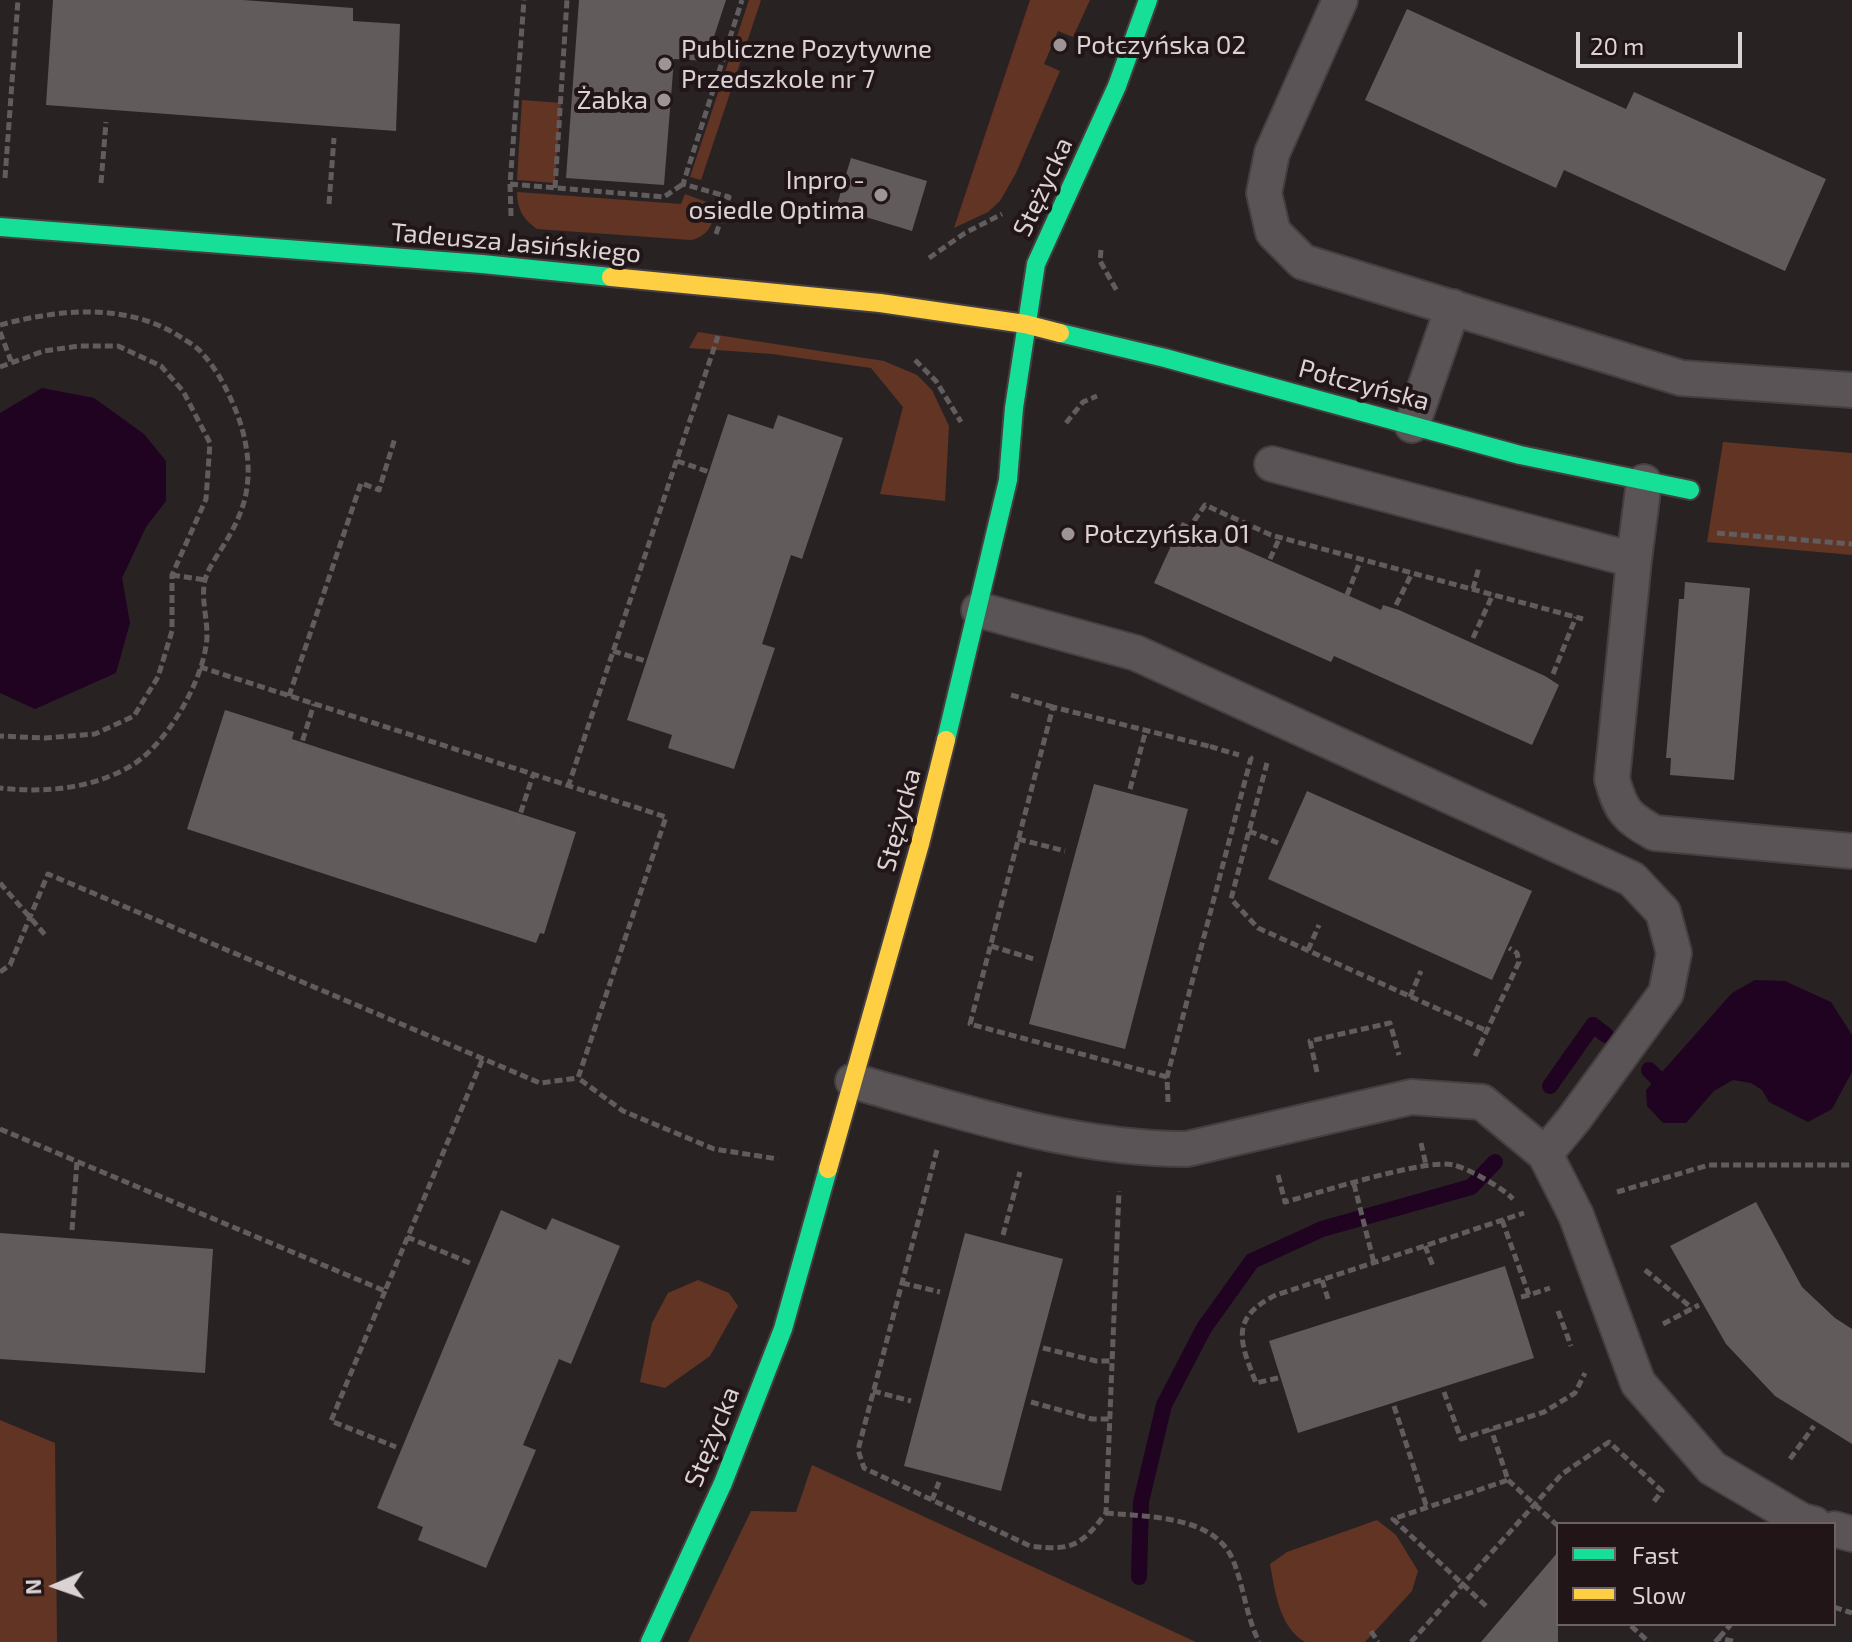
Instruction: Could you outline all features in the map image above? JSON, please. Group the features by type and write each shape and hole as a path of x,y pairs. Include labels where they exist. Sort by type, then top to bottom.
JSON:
{"street":[{"name":"Stężycka","path":"650,1642 723,1483 783,1329 920,844 979,610 1008,480 1014,408 1036,264 1117,86 1148,0"},
{"name":"Tadeusza Jasińskiego","path":"0,227 482,264 880,303 1025,324"},
{"name":"Połczyńska","path":"1025,324 1165,358 1520,455 1690,490"}],"lane":[{"path":"1340,0 1272,153 1264,193 1273,232 1303,262 1681,378 1852,390"},
{"path":"1412,425 1453,307"},
{"path":"1272,464 1634,560"},
{"path":"1644,482 1612,779 1619,805 1635,822 1655,833 1852,851"},
{"path":"979,610 1136,653 1632,879 1663,912 1674,953 1666,993 1545,1154"},
{"path":"853,1081 1100,1144 1154,1149 1187,1149 1411,1097 1482,1102 1545,1154 1576,1215 1638,1383 1712,1468 1806,1522"}],"path":[{"path":"4,181 18,0"},
{"path":"515,224 509,212 510,184 524,0"},
{"path":"555,188 567,0"},
{"path":"510,184 664,197 683,184 742,0"},
{"path":"100,190 106,122"},
{"path":"328,207 334,138"},
{"path":"683,184 729,197 715,237"},
{"path":"915,261 930,258 965,233 1004,214"},
{"path":"0,325 53,313 90,311 130,316 169,329 200,350 223,383 242,424 247,486 239,515 209,567 205,580 207,646 182,710 131,766 70,788 34,792 0,788"},
{"path":"568,787 721,328"},
{"path":"0,332 11,361"},
{"path":"0,367 11,361 67,348 118,346 161,366 183,391 210,443 206,499 172,575 172,631 158,677 134,716 95,734 1,739"},
{"path":"911,356 936,381 962,423"},
{"path":"289,696 361,483 379,490 395,438"},
{"path":"677,461 721,476"},
{"path":"1690,490 1713,533 1852,544"},
{"path":"1194,521 1205,505 1280,537 1627,631"},
{"path":"1270,559 1280,537"},
{"path":"1347,595 1361,559"},
{"path":"1396,605 1412,573"},
{"path":"172,575 205,580"},
{"path":"1473,638 1493,594"},
{"path":"1553,674 1576,617"},
{"path":"613,651 659,665"},
{"path":"200,667 666,817 578,1078"},
{"path":"997,691 1251,758 1167,1077 1168,1108"},
{"path":"299,752 314,704"},
{"path":"1053,707 970,1024 1167,1077"},
{"path":"1130,789 1146,730"},
{"path":"1306,731 1271,750 1231,899 1258,928 1487,1031"},
{"path":"1212,747 1215,734"},
{"path":"517,824 533,775"},
{"path":"1249,831 1278,843"},
{"path":"1018,839 1065,851"},
{"path":"0,972 10,965 48,874 540,1083 578,1078 623,1111 714,1149 829,1168"},
{"path":"0,883 47,937"},
{"path":"1308,950 1319,925"},
{"path":"991,946 1037,960"},
{"path":"1486,1063 1474,1057 1519,962 1517,953 1509,948"},
{"path":"1410,997 1421,971"},
{"path":"1319,1080 1310,1041 1390,1023 1400,1060"},
{"path":"396,1447 331,1421 483,1058"},
{"path":"0,1129 385,1291"},
{"path":"1003,1235 1023,1160"},
{"path":"72,1230 77,1161"},
{"path":"934,1162 858,1450 864,1468 1030,1546 1055,1549 1073,1547 1089,1535 1106,1513 1119,1189 1114,1182"},
{"path":"1454,1165 1505,1191"},
{"path":"1609,1195 1709,1165 1852,1165"},
{"path":"1354,1184 1374,1263"},
{"path":"1278,1378 1256,1383 1241,1345 1247,1315 1258,1304 1276,1295 1525,1213"},
{"path":"1502,1220 1529,1295"},
{"path":"407,1237 470,1263"},
{"path":"1425,1246 1433,1266"},
{"path":"1632,1270 1648,1269 1695,1306 1658,1327"},
{"path":"1322,1280 1329,1302"},
{"path":"902,1283 940,1292"},
{"path":"1521,1297 1550,1288"},
{"path":"1043,1348 1096,1361 1112,1361"},
{"path":"1444,1392 1461,1439 1544,1412 1575,1393 1586,1372"},
{"path":"873,1391 911,1401"},
{"path":"1031,1402 1092,1419 1110,1419"},
{"path":"1394,1406 1427,1508"},
{"path":"1790,1459 1814,1426"},
{"path":"1491,1429 1508,1480 1556,1524"},
{"path":"1411,1642 1562,1474 1620,1435"},
{"path":"1609,1442 1662,1491 1652,1504"},
{"path":"1778,1451 1801,1466"},
{"path":"1486,1606 1393,1519 1508,1480"},
{"path":"932,1500 939,1482"},
{"path":"1106,1513 1176,1521 1209,1532 1223,1542 1233,1561 1250,1624 1259,1642"},
{"path":"1631,1626 1649,1642"},
{"path":"1371,1631 1378,1642"},
{"path":"1717,1640 1737,1642"}],"shaded area":[{"path":"749,0 761,0 701,180 690,177"},
{"path":"1030,0 1090,0 1073,37 1058,31 1044,64 1060,71 1016,173 1000,201 988,212 954,228"},
{"path":"522,100 561,103 555,183 517,180"},
{"path":"517,192 681,204 685,194 717,206 707,232 691,240 537,229 522,213"},
{"path":"698,332 884,361 917,375 932,390 949,426 945,501 880,494 903,407 871,368 772,354 689,348"},
{"path":"42,388 94,398 144,434 166,461 166,501 146,527 122,578 130,623 116,673 35,709 0,693 0,413"},
{"path":"1723,442 1852,453 1852,555 1707,542"},
{"path":"1755,980 1785,981 1831,1002 1852,1035 1852,1072 1832,1109 1808,1122 1769,1102 1762,1090 1751,1083 1733,1080 1714,1091 1686,1123 1663,1123 1647,1106 1646,1090 1732,993"},
{"path":"698,1280 729,1293 738,1306 710,1356 665,1388 640,1382 652,1323 668,1293"},
{"path":"0,1420 55,1443 57,1642 0,1642"},
{"path":"812,1465 1196,1642 688,1642 751,1511 796,1512"},
{"path":"1377,1520 1396,1535 1418,1571 1412,1591 1365,1642 1305,1642 1284,1618 1276,1597 1270,1564 1287,1552"}],"building":[{"path":"53,0 243,0 353,8 353,21 400,24 396,131 46,105"},
{"path":"579,0 726,0 706,61 674,59 664,185 566,178"},
{"path":"1407,9 1626,109 1634,92 1826,179 1785,271 1564,170 1556,188 1365,100"},
{"name":"Inpro - osiedle Optima","path":"851,158 927,181 912,231 836,208"},
{"path":"728,414 773,429 778,415 843,438 802,559 791,555 762,644 775,648 734,769 668,748 672,735 627,720"},
{"path":"1182,522 1381,610 1383,605 1399,610 1545,676 1559,685 1532,745 1334,656 1331,662 1154,583"},
{"path":"1685,582 1750,588 1734,780 1670,775 1671,758 1666,758 1679,599 1684,599"},
{"path":"225,710 294,732 292,739 576,832 544,934 540,933 536,943 187,829"},
{"path":"1094,784 1188,809 1125,1049 1029,1024"},
{"path":"1307,791 1532,891 1492,980 1268,879"},
{"path":"1756,1202 1802,1287 1835,1318 1852,1329 1852,1444 1775,1396 1726,1344 1670,1246"},
{"path":"501,1210 546,1230 552,1218 620,1246 571,1364 559,1359 523,1445 536,1450 486,1568 418,1540 423,1527 377,1508"},
{"path":"0,1233 213,1249 205,1373 0,1359"},
{"path":"965,1233 1063,1259 1001,1491 904,1466"},
{"path":"1505,1266 1534,1358 1298,1433 1269,1341"},
{"path":"1556,1554 1558,1642 1481,1642"}],"waterway":[{"path":"1550,1086 1593,1025 1606,1035"},
{"path":"1649,1070 1657,1078"},
{"path":"1139,1577 1141,1502 1164,1405 1204,1328 1252,1261 1322,1229 1471,1187 1495,1162"}],"traffic: fast":[{"path":"946,740 1008,480 1014,408 1036,264 1117,86 1148,0"},
{"path":"0,227 482,264 611,277"},
{"path":"1060,333 1165,358 1520,455 1690,490"},
{"path":"650,1642 723,1483 783,1329 828,1169"}],"traffic: slow":[{"path":"611,277 880,303 1025,324 1060,333"},
{"path":"828,1169 920,844 946,740"}],"place":[{"name":"Połczyńska 02","path":"1060,45"},
{"name":"Publiczne Pozytywne Przedszkole nr 7","path":"665,64"},
{"name":"Żabka","path":"664,100"},
{"name":"Inpro - osiedle Optima","path":"881,195"},
{"name":"Połczyńska 01","path":"1068,534"}]}
